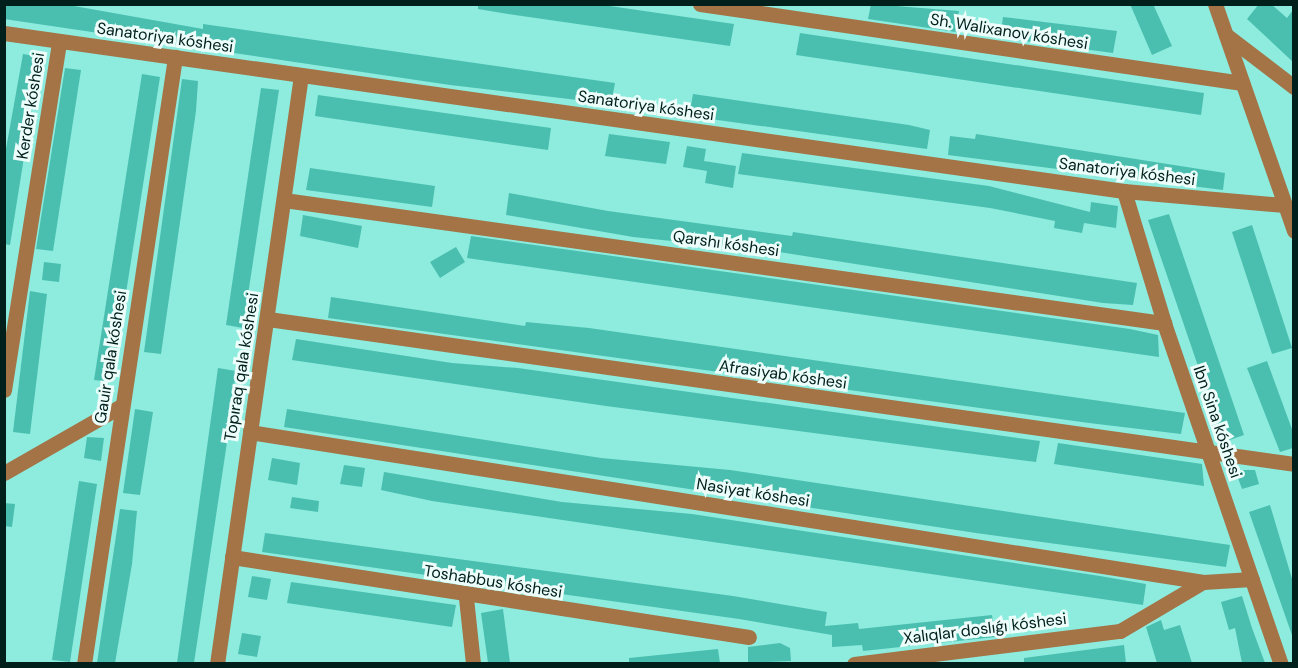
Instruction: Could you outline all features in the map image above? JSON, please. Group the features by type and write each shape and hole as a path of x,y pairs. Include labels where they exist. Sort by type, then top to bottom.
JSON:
{"street":[{"name":"Sh. Walixanov kóshesi","path":"700,4 1242,83"},
{"path":"1215,4 1293,229"},
{"name":"Sanatoriya kóshesi","path":"4,33 1124,191 1284,205"},
{"path":"1226,35 1293,87"},
{"name":"Kerder kóshesi","path":"4,390 59,41"},
{"name":"Gauir qala kóshesi","path":"84,663 175,57"},
{"name":"Topıraq qala kóshesi","path":"218,663 301,75"},
{"name":"Ibn Sina kóshesi","path":"1124,191 1164,323 1281,663"},
{"name":"Qarshı kóshesi","path":"284,200 1164,323"},
{"name":"Afrasiyab kóshesi","path":"268,319 1209,454 1293,464"},
{"path":"4,473 121,406"},
{"name":"Nasiyat kóshesi","path":"250,432 1203,582 1252,579"},
{"name":"Toshabbus kóshesi","path":"232,557 466,598 748,637"},
{"name":"Xalıqlar doslıǵı kóshesi","path":"854,663 1120,631 1203,582"},
{"path":"466,598 473,663"}],"building":[{"path":"4,4 74,6 203,29 203,24 615,83 611,104 450,85 4,19"},
{"path":"478,4 596,4 734,24 730,46 478,9"},
{"path":"871,4 959,11 956,32 868,19"},
{"path":"1130,4 1153,4 1172,46 1152,55"},
{"path":"1259,4 1271,4 1287,18 1293,10 1293,62 1247,19"},
{"path":"1003,17 1117,31 1113,53 1000,38"},
{"path":"800,33 1204,93 1201,115 796,55"},
{"path":"23,54 40,57 10,245 4,244 4,160"},
{"path":"65,68 81,70 53,251 36,249"},
{"path":"142,74 160,77 112,382 94,380"},
{"path":"182,79 198,81 196,111 161,354 144,352"},
{"path":"261,88 279,90 243,328 226,325"},
{"path":"693,94 909,125 930,130 927,149 689,116"},
{"path":"318,95 551,128 548,150 315,116"},
{"path":"609,134 670,142 666,164 605,156"},
{"path":"976,134 1225,173 1223,190 948,155 950,136 975,139"},
{"path":"687,146 706,149 704,161 736,166 733,188 705,183 707,171 683,167"},
{"path":"742,153 989,186 1090,212 1091,202 1118,206 1116,228 1084,223 1082,233 1054,228 1055,221 990,208 738,174"},
{"path":"310,168 435,186 432,207 306,190"},
{"path":"509,193 608,211 792,236 793,232 1137,283 1133,305 1103,303 779,252 633,237 506,215"},
{"path":"1169,214 1244,435 1224,442 1148,220"},
{"path":"303,215 362,226 358,248 300,236"},
{"path":"1252,225 1292,348 1272,354 1232,232"},
{"path":"471,236 1130,329 1158,335 1159,357 467,258"},
{"path":"456,247 465,262 440,278 430,262"},
{"path":"44,262 61,264 59,282 42,280"},
{"path":"30,291 47,294 30,434 13,432"},
{"path":"331,297 525,326 526,322 589,328 1185,413 1181,434 1089,423 328,318"},
{"path":"296,339 452,363 518,368 1040,441 1036,462 606,406 292,360"},
{"path":"1267,361 1293,432 1293,448 1280,452 1247,368"},
{"path":"218,368 236,371 226,449 194,663 177,663"},
{"path":"135,409 153,412 140,495 123,493"},
{"path":"287,409 601,458 730,470 1230,545 1226,567 976,533 284,427"},
{"path":"87,437 104,438 101,461 84,458"},
{"path":"1058,443 1202,464 1204,486 1054,464"},
{"path":"272,458 300,463 297,485 268,480"},
{"path":"344,465 365,468 362,487 340,484"},
{"path":"1235,470 1255,470 1259,484 1242,489"},
{"path":"384,472 562,502 692,514 1146,584 1143,605 432,501 381,490"},
{"path":"79,481 97,484 70,662 52,660"},
{"path":"292,497 319,501 318,512 290,508"},
{"path":"4,503 15,504 12,527 4,526"},
{"path":"1270,505 1293,582 1293,638 1249,512"},
{"path":"120,509 137,511 132,564 115,663 97,663"},
{"path":"265,533 733,596 827,612 825,626 858,623 859,629 992,615 995,637 863,651 862,645 832,647 832,635 739,619 262,552"},
{"path":"252,576 271,579 267,600 248,597"},
{"path":"291,582 456,605 452,627 287,603"},
{"path":"1242,596 1265,663 1242,663 1235,628 1229,630 1221,602"},
{"path":"503,609 510,663 488,663 481,613"},
{"path":"1161,620 1164,630 1180,625 1192,663 1157,663 1146,627"},
{"path":"242,633 261,636 257,657 238,654"},
{"path":"780,643 790,648 791,661 748,663 748,647"},
{"path":"1124,645 1126,663 1024,663 1024,658"},
{"path":"718,649 720,663 629,663 629,658"}]}
